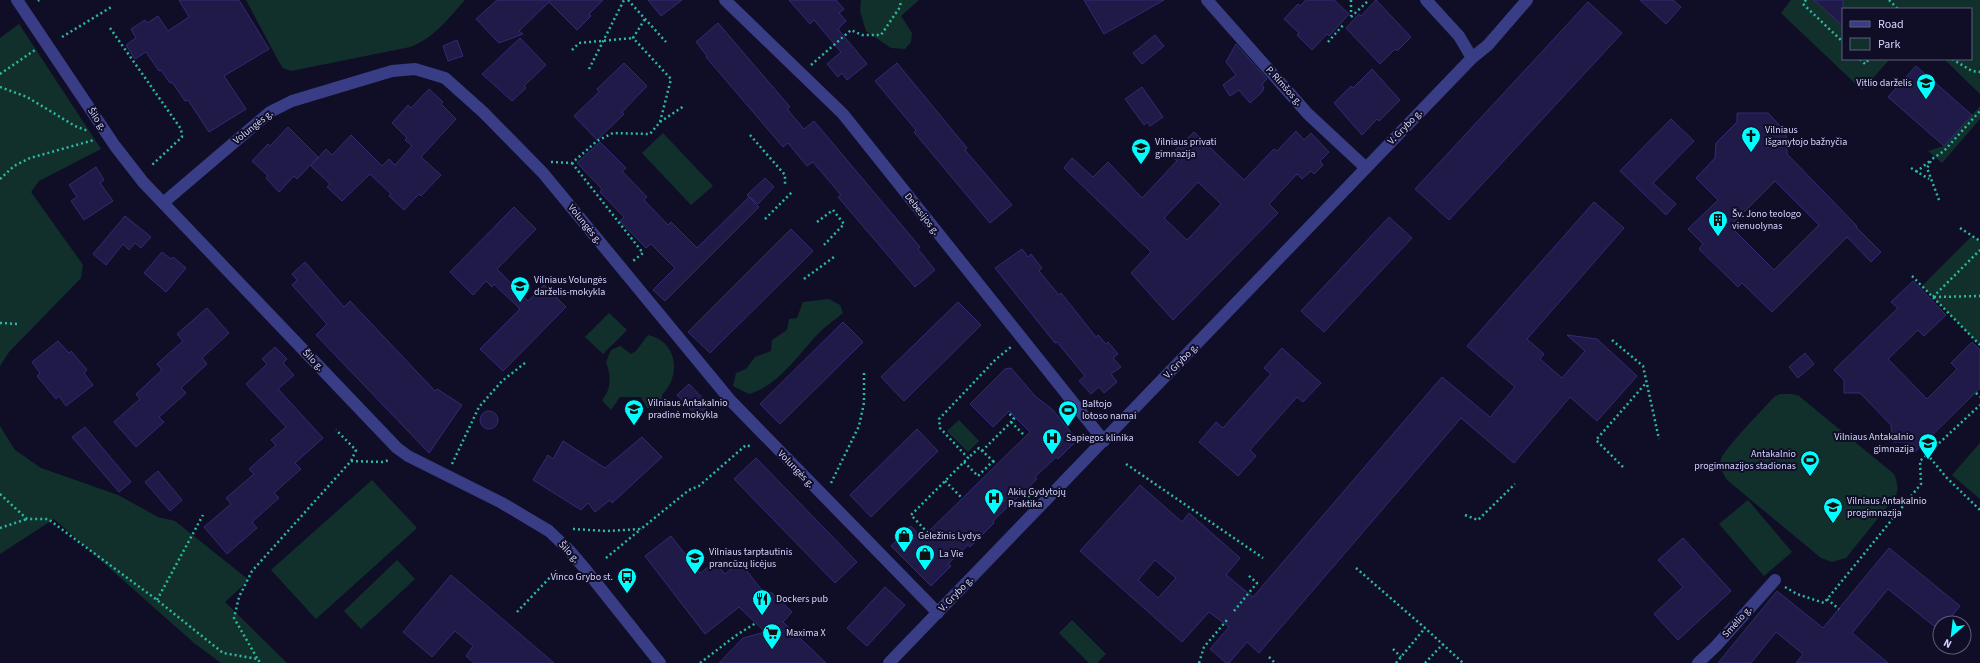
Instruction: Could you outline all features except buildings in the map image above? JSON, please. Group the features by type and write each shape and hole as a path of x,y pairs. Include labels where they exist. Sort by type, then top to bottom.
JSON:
{"street":[{"name":"Šilo g.","path":"17,0 108,136 143,182 397,448 408,456 508,506 549,531 582,565 660,663"},
{"name":"Debesijos g.","path":"725,0 843,114 1104,441"},
{"name":"P. Rimšos g.","path":"1206,0 1308,114 1366,168"},
{"path":"1426,0 1459,36 1472,58"},
{"name":"V. Grybo g.","path":"889,663 1472,58 1488,45 1527,0"},
{"name":"Volungės g.","path":"163,203 270,112 292,101 392,72 415,69 444,78 483,112 543,173 731,401 824,498 938,613"},
{"name":"Smėlio g.","path":"1698,663 1716,646 1775,580"}],"path":[{"path":"589,69 624,0"},
{"path":"628,0 666,42"},
{"path":"801,73 851,30 862,34 881,35 900,7 902,0"},
{"path":"1351,0 1351,17 1369,0"},
{"path":"1806,0 1803,4 1842,41"},
{"path":"1889,0 1897,8"},
{"path":"62,37 113,6"},
{"path":"633,38 645,19"},
{"path":"1328,42 1344,24"},
{"path":"110,28 180,129 182,137 152,165"},
{"path":"572,50 580,44 633,38"},
{"path":"633,38 671,79 660,122"},
{"path":"0,74 46,43"},
{"path":"1861,60 1865,64 1868,60"},
{"path":"1954,60 1972,71 1980,72"},
{"path":"0,87 27,97 75,126 108,136"},
{"path":"546,162 572,163 597,142 613,133 650,134 660,122 684,106"},
{"path":"1916,172 1944,151 1980,111"},
{"path":"750,135 785,175 786,185"},
{"path":"0,179 14,166 30,158 108,136"},
{"path":"1932,159 1927,168 1939,200"},
{"path":"572,163 643,253 633,262"},
{"path":"1911,168 1930,179"},
{"path":"765,219 792,192"},
{"path":"817,222 833,210 844,224 824,245"},
{"path":"1960,228 1980,242"},
{"path":"1933,297 1980,250"},
{"path":"804,279 834,257"},
{"path":"1912,276 1980,344"},
{"path":"1933,297 1980,296"},
{"path":"0,323 19,324"},
{"path":"968,458 940,428 940,419 996,359 1021,338"},
{"path":"1612,340 1643,366 1659,439"},
{"path":"447,475 479,407 502,381 526,363"},
{"path":"824,498 859,426 864,403 864,371"},
{"path":"1623,467 1596,440 1646,383"},
{"path":"1976,393 1980,397"},
{"path":"1775,580 1797,594 1824,603 1921,484 1920,461 1980,404"},
{"path":"1977,407 1980,411"},
{"path":"982,451 1014,419 1008,412"},
{"path":"1011,422 1025,436"},
{"path":"260,663 234,618 239,597 252,570 351,462 356,450 336,430"},
{"path":"606,558 689,490 699,486 746,445 752,447"},
{"path":"928,533 911,515 968,458 979,448 996,465"},
{"path":"1927,454 1946,477 1980,510"},
{"path":"351,462 382,462 408,456"},
{"path":"964,462 978,476 992,461"},
{"path":"1126,464 1263,558"},
{"path":"945,481 962,498"},
{"path":"1464,515 1478,520 1516,484"},
{"path":"0,494 27,519"},
{"path":"157,600 203,515"},
{"path":"0,528 27,519 48,519 157,600 223,653 258,659"},
{"path":"573,529 607,531 641,529"},
{"path":"1356,568 1463,663"},
{"path":"517,612 558,569"},
{"path":"1234,611 1257,583 1248,575"},
{"path":"1827,599 1839,609"},
{"path":"1199,663 1204,647 1226,620"},
{"path":"700,663 738,634 756,623"},
{"path":"1396,663 1425,628"},
{"path":"1425,663 1442,644"},
{"path":"1393,649 1401,657"},
{"path":"1268,657 1275,663"}],"green space":[{"path":"246,0 465,0 446,21 426,39 410,47 291,71 283,68 279,62"},
{"path":"861,0 919,0 901,16 912,33 911,42 905,49 891,48 866,31 860,11"},
{"path":"1791,0 1980,0 1980,94 1945,60 1972,60 1972,8 1842,8 1842,60 1889,60 1862,90 1781,13"},
{"path":"19,24 101,149 39,181 31,192 83,265 81,278 9,352 0,366 0,38"},
{"path":"1980,106 1980,119 1942,163 1928,151 1944,146"},
{"path":"663,133 713,186 691,205 642,153"},
{"path":"1972,236 1980,241 1980,345 1922,286"},
{"path":"829,299 840,305 843,313 817,334 785,371 768,385 749,394 733,386 736,373 746,369 755,357 771,351 772,340 787,330 789,319 797,318 803,302"},
{"path":"609,313 627,330 603,354 585,337"},
{"path":"648,335 658,338 665,344 670,351 673,360 674,369 672,378 662,395 662,402 656,408 647,408 641,397 620,397 611,410 602,400 608,391 610,382 606,362 611,350 620,346 631,354 636,351"},
{"name":"Antakalnio progimnazijos stadionas","path":"1780,394 1792,394 1799,396 1894,474 1897,485 1896,496 1846,558 1832,562 1821,558 1727,480 1724,475 1721,459 1724,454 1745,428 1774,397"},
{"path":"959,420 979,441 968,452 947,431"},
{"path":"0,426 15,450 41,468 118,495 158,517 175,521 249,580 225,602 287,663 221,663 194,643 54,519 0,554"},
{"path":"1980,443 1980,499 1952,475"},
{"path":"372,480 417,528 316,619 271,570"},
{"path":"1748,500 1792,552 1764,576 1719,524"},
{"path":"397,560 415,579 361,629 344,611"},
{"path":"1072,620 1106,654 1097,663 1089,663 1059,633"}],"place":[{"name":"Vitlio darželis","path":"1926,100"},
{"name":"Vilniaus Išganytojo bažnyčia","path":"1751,153"},
{"name":"Vilniaus privati gimnazija","path":"1141,165"},
{"name":"Šv. Jono teologo vienuolynas","path":"1718,237"},
{"name":"Vilniaus Volungės darželis-mokykla","path":"520,303"},
{"name":"Vilniaus Antakalnio pradinė mokykla","path":"634,426"},
{"name":"Baltojo lotoso namai","path":"1068,427"},
{"name":"Sapiegos klinika","path":"1052,455"},
{"name":"Vilniaus Antakalnio gimnazija","path":"1928,460"},
{"name":"Antakalnio progimnazijos stadionas","path":"1810,477"},
{"name":"Akių Gydytojų Praktika","path":"994,515"},
{"name":"Vilniaus Antakalnio progimnazija","path":"1833,524"},
{"name":"Geležinis Lydys","path":"904,553"},
{"name":"La Vie","path":"925,571"},
{"name":"Vilniaus tarptautinis prancūzų licėjus","path":"695,575"},
{"name":"Vinco Grybo st.","path":"627,594"},
{"name":"Dockers pub","path":"762,616"},
{"name":"Maxima X","path":"772,650"}]}
